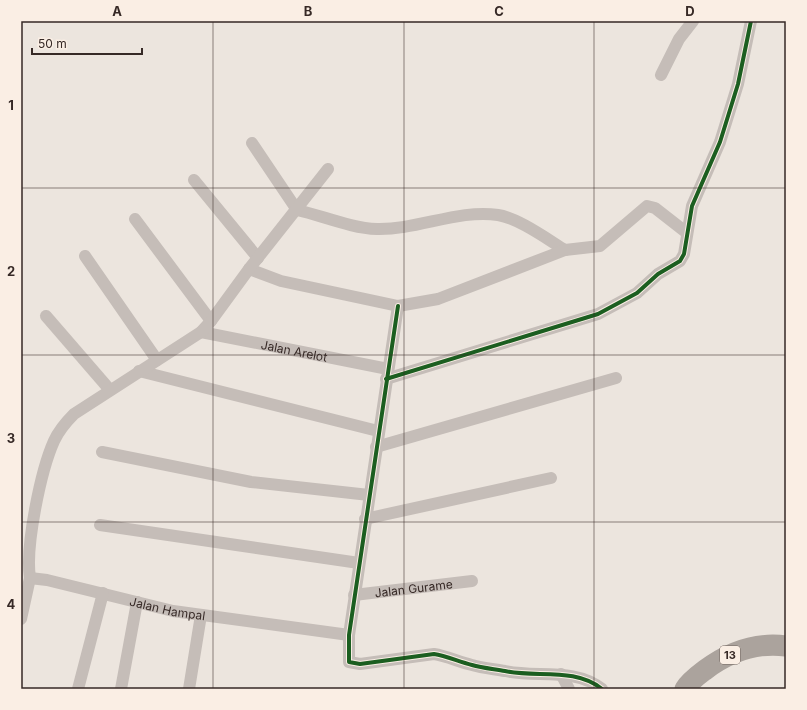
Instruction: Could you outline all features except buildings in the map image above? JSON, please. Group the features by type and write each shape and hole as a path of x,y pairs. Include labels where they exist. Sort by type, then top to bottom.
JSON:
{"highway":[{"name":"13","path":"685,689 689,682 719,660 746,648 770,644 786,646"}],"street":[{"path":"661,76 679,38 693,21"},
{"path":"387,374 598,314 637,293 658,274 680,261 684,254 692,206 720,142 738,84 752,21"},
{"path":"252,143 297,210 354,225 377,229 422,225 460,216 498,215 536,232 565,250"},
{"path":"21,619 30,578 31,534 48,456 63,426 74,414 201,332 212,320 249,269 328,169"},
{"path":"194,180 258,258"},
{"path":"249,269 282,281 398,306 438,299 565,250 577,247 597,247 604,244 647,206 655,208 687,233"},
{"path":"135,219 212,320"},
{"path":"85,256 157,360"},
{"path":"398,306 354,595 348,658 352,664 360,664 434,654 472,665 522,675 561,674 587,680 602,689"},
{"path":"46,316 110,390"},
{"name":"Jalan Arelot","path":"201,332 387,374"},
{"path":"139,371 378,431"},
{"path":"376,447 616,378"},
{"path":"102,452 251,482 369,495"},
{"path":"365,519 550,478"},
{"path":"100,525 359,563"},
{"name":"Jalan Hampal","path":"30,578 47,580 173,611 349,635"},
{"name":"Jalan Gurame","path":"354,595 472,581"},
{"path":"78,689 103,593"},
{"path":"121,689 137,602"},
{"path":"189,689 201,615"},
{"path":"561,674 569,689"}],"cycle path":[{"path":"386,379 598,314 637,293 658,274 680,261 684,254 692,206 720,142 738,84 751,21"},
{"path":"398,306 349,635 349,662 360,664 434,654 484,668 517,673 568,675 591,682 602,689"}]}
